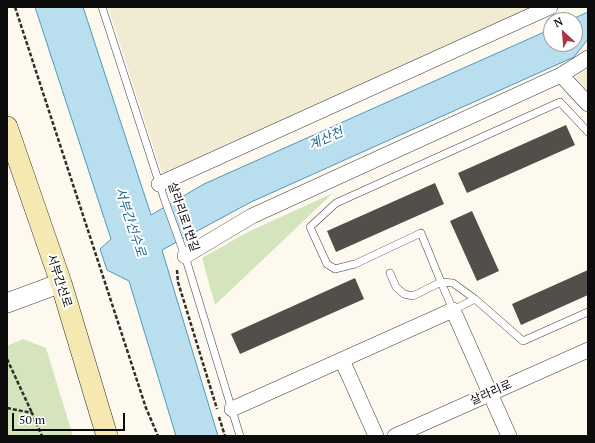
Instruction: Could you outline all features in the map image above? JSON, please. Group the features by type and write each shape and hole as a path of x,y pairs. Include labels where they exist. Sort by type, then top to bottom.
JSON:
{"main road":[{"name":"서부간선로","path":"7,127 61,284 107,436"}],"street":[{"path":"160,184 550,7"},
{"path":"183,251 252,216 561,75 588,58"},
{"path":"561,75 588,104"},
{"path":"7,303 61,284"},
{"path":"232,409 453,310 509,436"},
{"name":"살라리로","path":"395,436 588,350"},
{"path":"342,360 376,436"}],"lane":[{"name":"살라리로1번길","path":"102,7 166,204 183,251 240,436"},
{"path":"475,299 453,310 421,234 355,264 335,269 327,264 310,227 336,203 560,102 588,132"},
{"path":"390,273 396,287 404,294 413,296 441,282 453,283 475,299 523,342 588,312"}],"path":[{"path":"15,7 146,408 158,436"},
{"path":"183,251 177,266 178,282 225,436"},
{"path":"7,359 42,436"},
{"path":"7,408 32,413"}],"shaded area":[{"path":"108,7 538,7 163,176"},
{"path":"588,69 588,91 575,77"}],"green space":[{"path":"333,193 215,305 202,258 248,232"},
{"path":"23,339 46,348 73,436 7,436 7,346"}],"water":[{"path":"35,7 83,7 151,215 204,184 543,33 543,52 578,52 574,57 251,202 162,250 218,436 176,436 129,281 107,270 100,249 111,239"},
{"path":"588,12 588,39 583,45 583,14"}],"building":[{"path":"566,125 575,145 467,193 458,173"},
{"path":"435,183 444,204 336,252 327,231"},
{"path":"472,211 499,271 477,281 450,221"},
{"path":"588,270 588,295 521,325 512,304"},
{"path":"355,278 364,299 240,354 231,334"}],"water label":[{"name":"계산천","path":"326,139"},
{"name":"서부간선수로","path":"130,222"}]}
